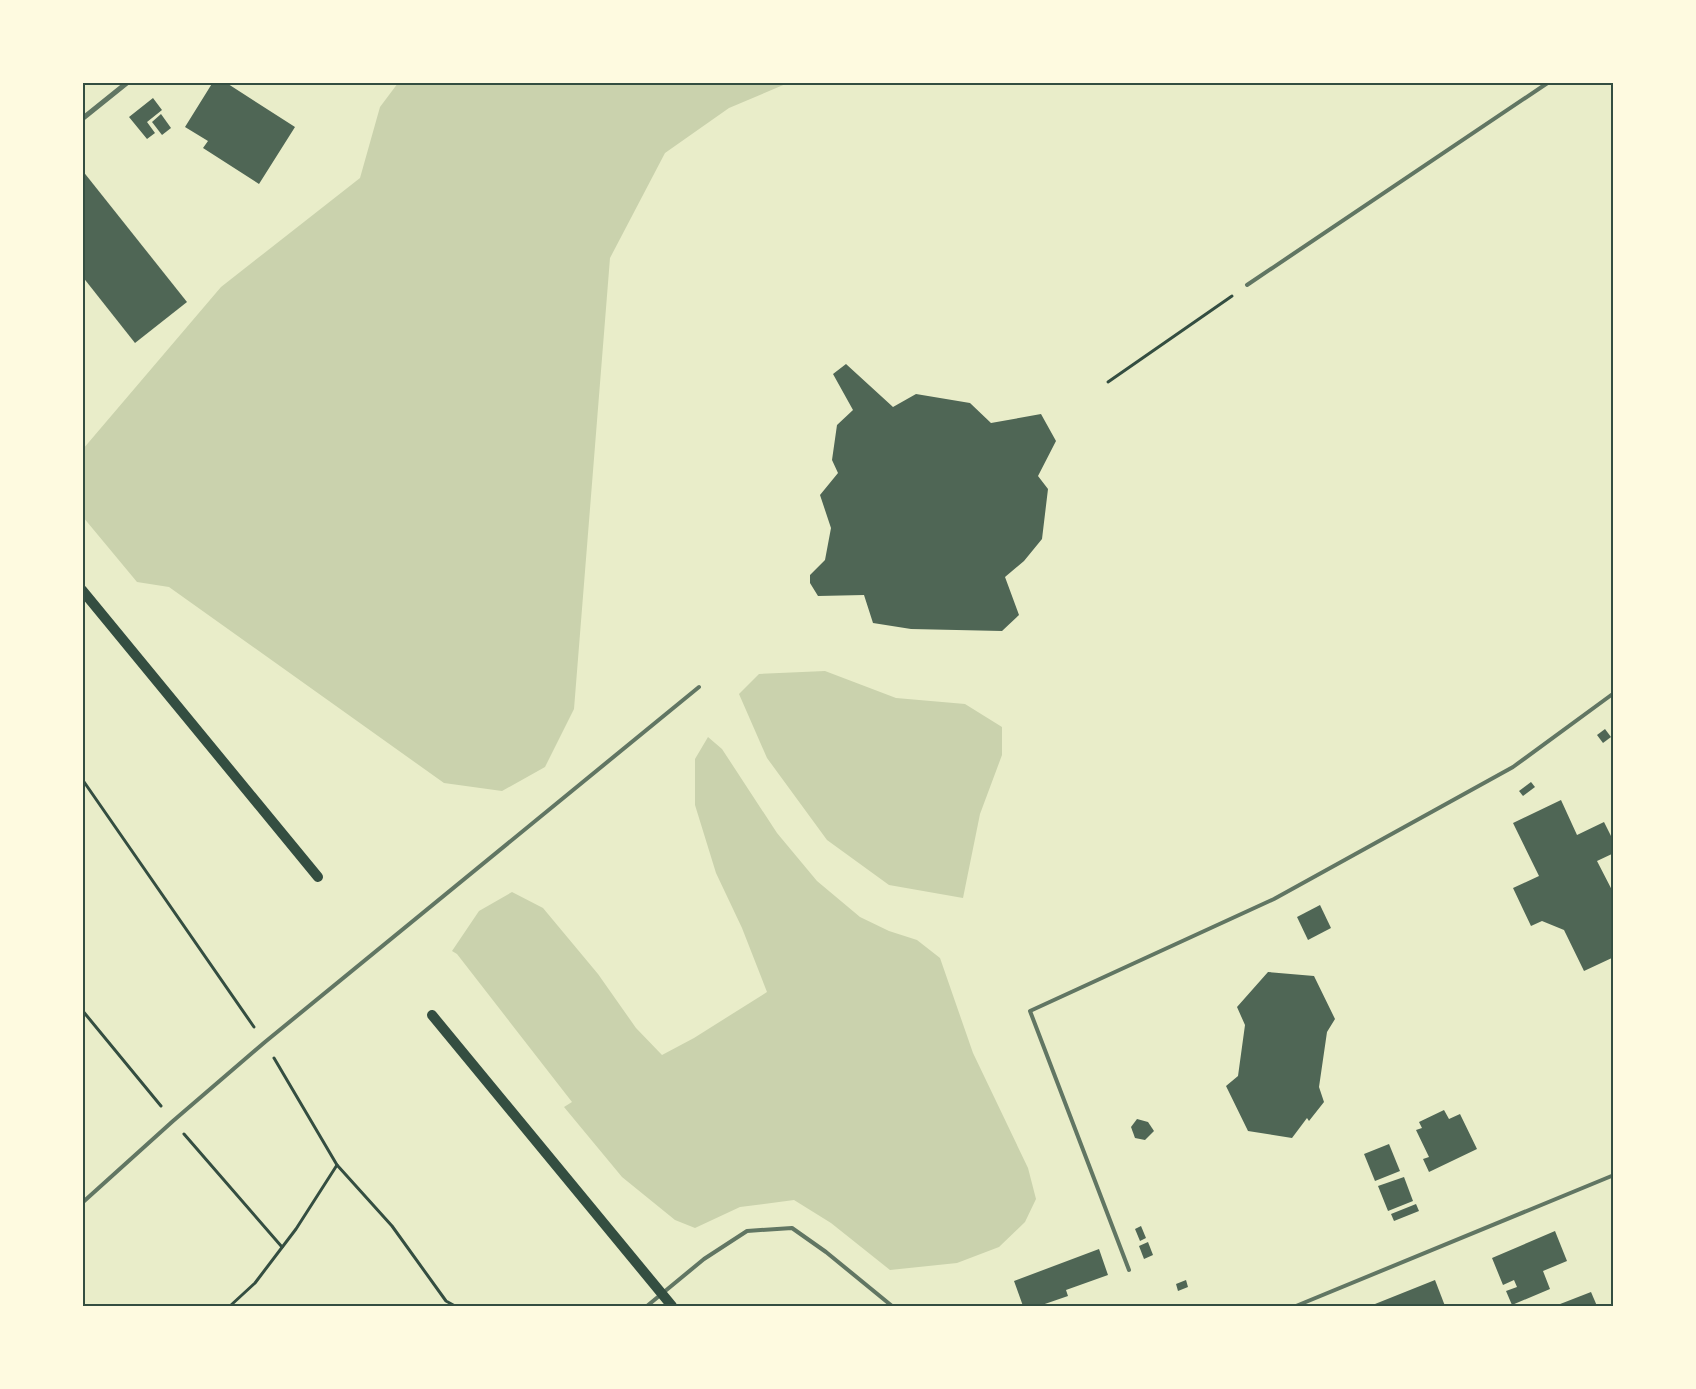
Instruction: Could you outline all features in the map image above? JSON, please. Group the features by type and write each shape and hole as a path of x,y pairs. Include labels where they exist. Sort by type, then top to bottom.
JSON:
{"main road":[{"path":"82,590 318,877"},
{"path":"432,1015 672,1306"}],"street":[{"path":"82,119 128,82"}],"lane":[{"path":"1247,285 1549,82"},
{"path":"82,1203 265,1042 699,687"},
{"path":"1129,1270 1030,1011 1274,899 1512,767 1614,693"},
{"path":"1296,1306 1614,1175"},
{"path":"647,1306 704,1259 747,1231 792,1228 826,1252 892,1306"}],"path":[{"path":"1108,382 1247,285"},
{"path":"82,779 265,1042 337,1165 392,1226 446,1301 456,1306"},
{"path":"230,1306 255,1283 296,1229 337,1165"}],"green space":[{"path":"398,83 788,83 729,108 665,153 610,258 574,709 545,767 502,791 444,783 169,587 137,582 83,517 83,449 221,287 360,178 380,107"},
{"path":"825,671 896,698 965,704 1002,727 1002,755 980,814 963,898 889,885 827,840 767,758 739,694 759,674"},
{"path":"708,737 722,749 777,833 817,881 860,917 889,931 917,940 940,958 973,1053 1028,1168 1036,1199 1025,1222 999,1247 957,1263 890,1270 831,1223 794,1200 740,1207 695,1228 675,1220 622,1177 564,1107 572,1102 457,954 452,951 479,911 512,892 543,908 598,974 636,1028 662,1055 694,1038 767,992 742,928 716,873 695,805 695,759"}],"building":[{"path":"213,82 225,82 295,127 259,184 203,148 208,141 185,127"},
{"path":"153,98 162,110 147,122 155,133 147,139 129,117"},
{"path":"161,114 171,128 162,135 152,122"},
{"path":"82,170 187,302 135,343 82,276"},
{"path":"846,364 893,407 916,394 970,403 991,423 1041,414 1056,441 1038,476 1048,489 1042,539 1024,561 1005,577 1019,615 1002,631 911,629 873,623 864,595 818,596 810,583 810,575 825,560 831,528 820,495 838,473 832,460 837,425 853,410 833,374"},
{"path":"1605,729 1611,737 1603,743 1597,735"},
{"path":"1531,782 1535,787 1523,796 1519,791"},
{"path":"1561,800 1577,835 1604,822 1614,842 1614,853 1597,861 1614,894 1614,957 1584,971 1564,930 1542,921 1531,926 1513,888 1539,876 1513,823"},
{"path":"1320,905 1331,928 1308,940 1297,917"},
{"path":"1268,972 1314,976 1335,1019 1327,1032 1319,1087 1324,1102 1309,1121 1307,1118 1292,1138 1248,1131 1226,1086 1238,1076 1245,1025 1237,1007"},
{"path":"1444,1110 1449,1119 1460,1114 1477,1149 1429,1172 1423,1159 1429,1157 1416,1130 1422,1128 1419,1122"},
{"path":"1137,1119 1148,1122 1154,1131 1145,1140 1135,1138 1131,1127"},
{"path":"1389,1144 1400,1171 1375,1181 1364,1154"},
{"path":"1404,1177 1413,1201 1388,1211 1378,1186"},
{"path":"1416,1204 1419,1211 1394,1221 1391,1214"},
{"path":"1141,1226 1146,1238 1140,1241 1135,1229"},
{"path":"1555,1231 1567,1261 1543,1271 1550,1289 1512,1305 1506,1291 1517,1287 1514,1280 1503,1285 1492,1258"},
{"path":"1148,1242 1153,1255 1144,1259 1139,1246"},
{"path":"1099,1249 1108,1275 1066,1290 1068,1296 1039,1306 1023,1306 1014,1281"},
{"path":"1186,1280 1188,1287 1178,1291 1176,1284"},
{"path":"1435,1280 1445,1306 1376,1306 1375,1304"},
{"path":"1591,1292 1597,1306 1555,1306"}]}
